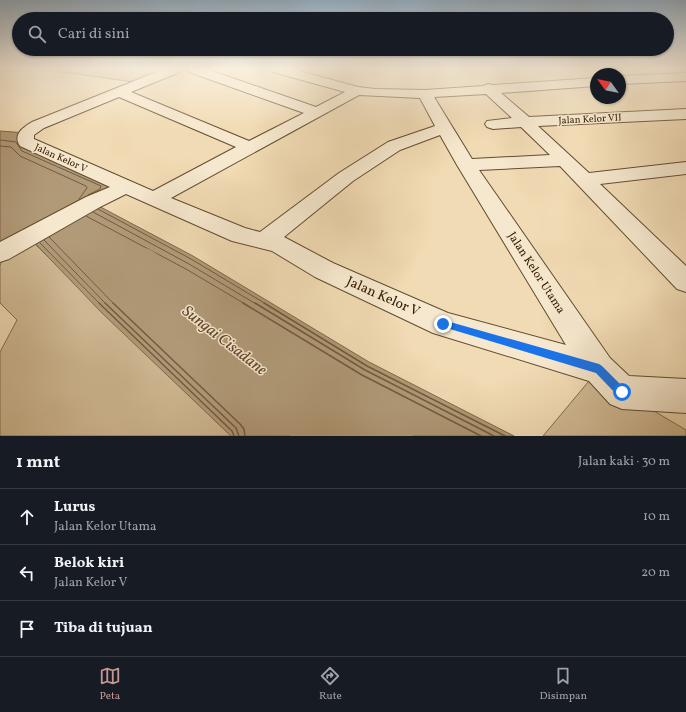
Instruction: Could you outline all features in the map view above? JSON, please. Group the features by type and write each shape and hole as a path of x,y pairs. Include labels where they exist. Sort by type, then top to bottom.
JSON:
{"street":[{"path":"118,92 125,89"},
{"path":"252,89 317,112"},
{"path":"351,89 357,91 425,94 474,89"},
{"path":"489,89 565,160 583,180 683,275"},
{"path":"154,199 357,91"},
{"path":"118,92 250,147"},
{"name":"Jalan Kelor V","path":"118,92 38,125 26,133 26,142 126,187 240,235 279,244 324,270 443,324 599,369"},
{"name":"Jalan Kelor Utama","path":"425,94 466,165 599,369 622,392 686,396"},
{"name":"Jalan Kelor VII","path":"493,124 686,114"},
{"path":"265,240 346,177 394,146 445,128"},
{"path":"466,165 565,160"},
{"path":"583,180 686,168"},
{"path":"2,252 93,202 126,187"}],"shaded area":[{"path":"28,237 231,436 0,436 0,352 17,320 0,303 0,266 5,250"},
{"path":"599,369 622,392 686,430 686,436 543,436"}],"water":[{"path":"0,131 26,133 26,143 126,187 93,203 193,256 369,362 514,436 231,436 102,313 29,237 0,247"}],"waterway":[{"name":"Sungai Cisadane","path":"130,266 270,377 369,436"}],"route":[{"path":"443,324 599,369 622,392"}]}
